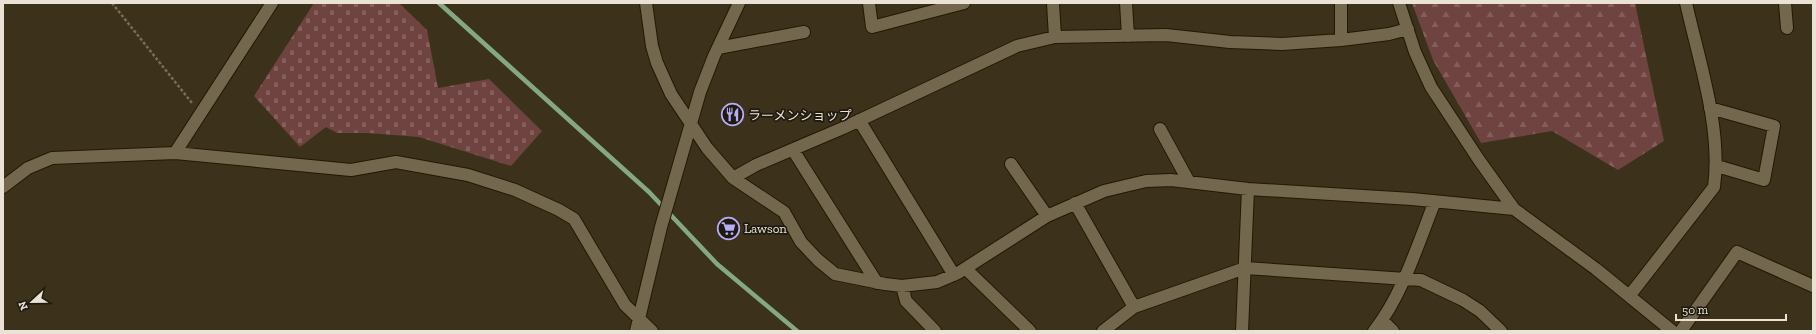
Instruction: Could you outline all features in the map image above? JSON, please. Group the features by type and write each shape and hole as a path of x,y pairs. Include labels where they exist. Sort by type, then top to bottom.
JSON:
{"street":[{"path":"176,153 272,3"},
{"path":"646,3 652,46 657,63 672,94 707,148 733,178 784,212 801,242 818,260 835,274 877,283 902,286 937,282 966,269 1047,216 1104,191 1127,184 1146,181 1171,180 1248,189 1436,201 1514,209"},
{"path":"637,325 661,227 692,125 700,92 739,3"},
{"path":"869,3 872,27 964,3"},
{"path":"1054,3 1055,37"},
{"path":"1126,3 1128,36"},
{"path":"1341,3 1341,40"},
{"path":"1399,3 1415,52 1432,87 1479,160 1514,209 1630,295 1669,330"},
{"path":"1630,295 1714,187 1717,166 1710,108 1686,3"},
{"path":"1785,3 1787,28"},
{"path":"733,178 756,165 859,120 1017,46 1055,37 1166,35 1230,42 1282,44 1341,40 1389,34 1408,29"},
{"path":"718,48 804,32"},
{"path":"1710,108 1774,126 1764,180 1717,166"},
{"path":"859,120 954,275"},
{"path":"1160,129 1189,182"},
{"path":"793,150 877,283"},
{"path":"3,187 28,168 52,158 176,153 351,170 396,162 468,175 515,190 559,210 574,220 637,325 652,331"},
{"path":"1011,164 1047,216"},
{"path":"1242,331 1248,189"},
{"path":"1374,331 1382,320 1404,279 1436,201"},
{"path":"1075,203 1134,307"},
{"path":"1681,331 1737,252 1813,286"},
{"path":"1103,331 1134,307 1245,268 1421,280 1463,300 1480,311 1501,331"},
{"path":"966,269 1030,331"},
{"path":"902,286 906,301 935,331"},
{"path":"1382,320 1393,331"}],"path":[{"path":"112,3 201,115"}],"green space":[{"path":"314,3 399,3 427,30 438,88 489,79 542,131 511,166 419,137 368,133 337,133 326,127 300,147 254,96"},
{"path":"1412,3 1635,3 1664,141 1618,170 1552,131 1481,143 1433,60"}],"waterway":[{"path":"439,3 649,192 717,264 797,331"}],"place":[{"name":"ラーメンショップ","path":"733,115"},
{"name":"Lawson","path":"728,228"}]}
